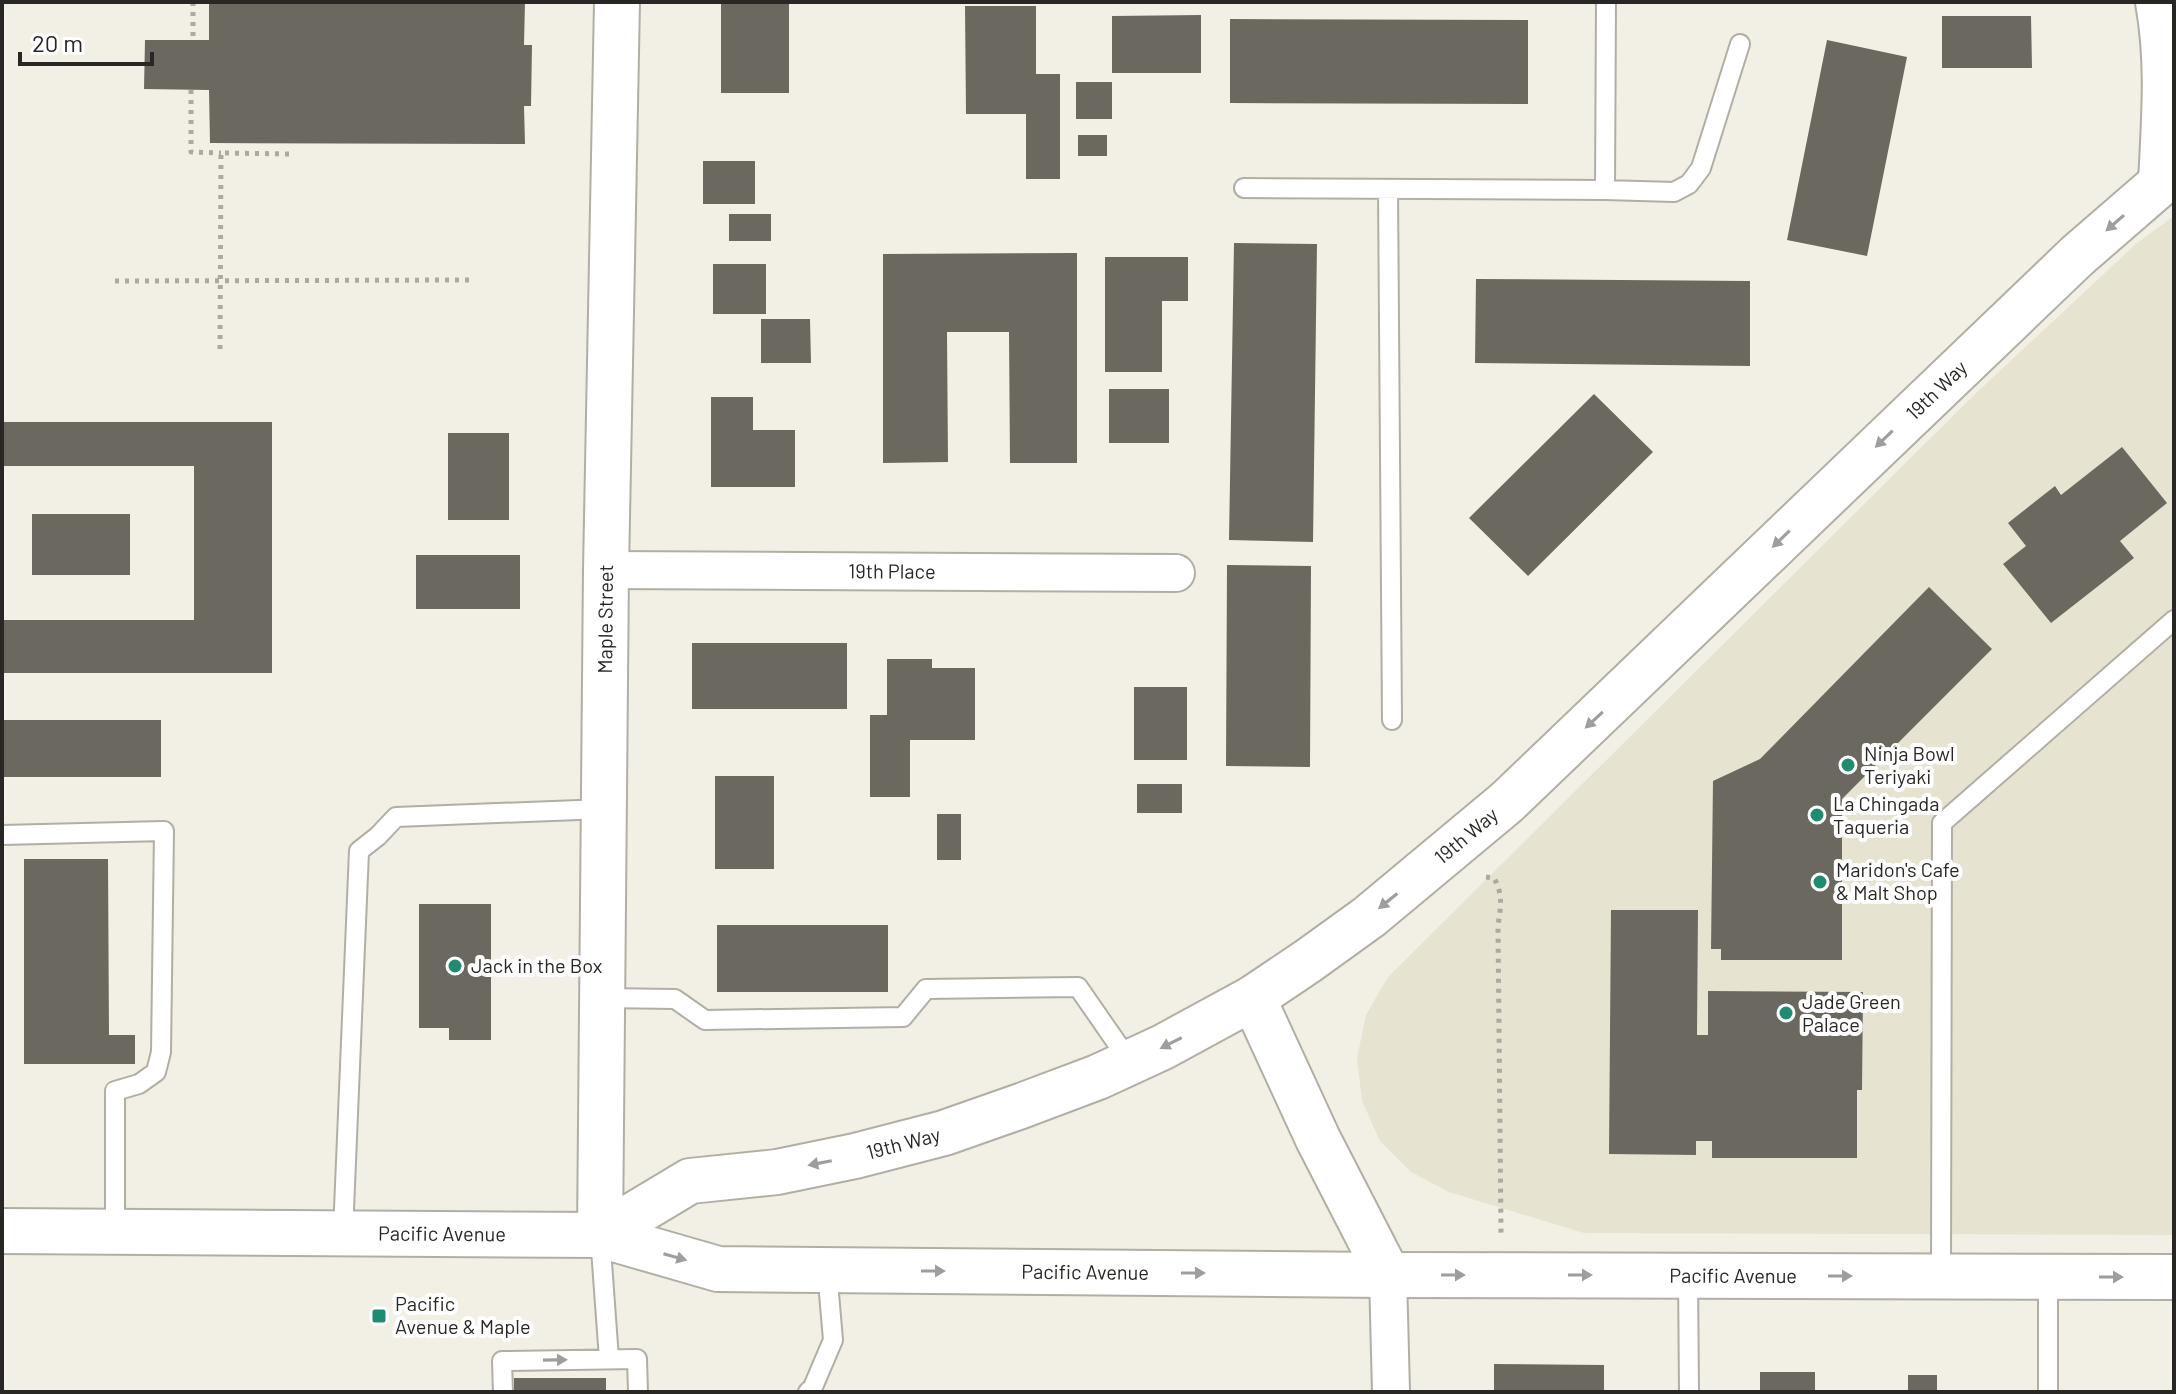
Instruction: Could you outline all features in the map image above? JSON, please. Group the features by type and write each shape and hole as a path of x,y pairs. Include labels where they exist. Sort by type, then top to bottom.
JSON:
{"main road":[{"name":"Maple Street","path":"600,1235 606,570 617,2"},
{"path":"2158,2 2166,89 2168,177"},
{"name":"19th Way","path":"600,1235 690,1181 777,1172 855,1156 944,1133 1034,1101 1163,1047 1253,998 1369,917 1507,802 2065,267 2168,177"},
{"path":"1253,998 1318,1139 1388,1275"},
{"name":"Pacific Avenue","path":"2,1231 600,1235 718,1269 2174,1277"}],"street":[{"name":"19th Place","path":"606,570 1176,573"},
{"path":"1388,1275 1391,1392"}],"lane":[{"path":"1605,190 1606,2"},
{"path":"1244,188 1674,192 1689,184 1701,168 1740,44"},
{"path":"1388,189 1392,720"},
{"path":"1941,1277 1942,823 2174,620"},
{"path":"343,1233 359,851 396,817 604,809"},
{"path":"2,835 164,831 161,1052 156,1072 139,1084 115,1091 115,1232"},
{"path":"602,998 675,999 705,1020 903,1017 926,989 1078,987 1130,1062"},
{"path":"600,1235 609,1359"},
{"path":"808,1392 833,1340 827,1270"},
{"path":"1688,1275 1689,1392"},
{"path":"2048,1277 2048,1392"},
{"path":"503,1392 502,1361 609,1359 637,1359 638,1392"}],"path":[{"path":"193,2 193,40"},
{"path":"191,90 191,152 293,154"},
{"path":"220,349 221,153"},
{"path":"115,281 469,280"},
{"path":"1448,851 1472,876 1494,878 1502,898 1498,925 1502,1275"}],"shaded area":[{"path":"2174,216 2174,1235 1584,1233 1449,1192 1411,1172 1380,1141 1362,1101 1357,1058 1366,1015 1388,977 1974,395 2137,243"}],"building":[{"path":"209,2 525,2 524,45 532,45 531,106 524,106 525,144 210,143 209,90 144,89 145,40 209,40"},
{"path":"721,2 789,2 789,93 721,93"},
{"path":"965,6 1036,6 1036,74 1060,74 1060,179 1026,179 1026,114 966,114"},
{"path":"1201,15 1201,73 1112,73 1112,16"},
{"path":"1942,16 2031,16 2032,68 1942,68"},
{"path":"1230,19 1528,20 1528,104 1230,103"},
{"path":"1827,40 1907,57 1867,256 1787,240"},
{"path":"1076,82 1112,82 1112,119 1076,119"},
{"path":"1078,135 1107,135 1107,156 1078,156"},
{"path":"703,161 755,161 755,204 703,204"},
{"path":"729,214 771,214 771,241 729,241"},
{"path":"1234,243 1317,244 1313,542 1229,540"},
{"path":"1077,253 1077,463 1010,463 1009,332 947,332 948,462 883,463 883,254"},
{"path":"1105,257 1188,257 1188,301 1162,301 1162,372 1105,372"},
{"path":"713,264 766,264 766,314 713,314"},
{"path":"1476,279 1750,281 1750,366 1475,363"},
{"path":"761,319 810,319 811,363 761,363"},
{"path":"1109,389 1169,389 1169,443 1109,443"},
{"path":"1594,394 1653,452 1528,576 1469,518"},
{"path":"711,397 753,397 753,430 795,430 795,487 711,487"},
{"path":"2,422 272,422 272,673 2,673 2,620 194,620 194,466 2,466"},
{"path":"448,433 509,433 509,520 448,520"},
{"path":"2122,447 2167,503 2120,541 2134,558 2051,623 2003,564 2026,546 2008,523 2055,486 2061,495"},
{"path":"32,514 130,514 130,575 32,575"},
{"path":"416,555 520,555 520,609 416,609"},
{"path":"1227,565 1311,566 1310,767 1226,766"},
{"path":"1929,587 1992,649 1842,799 1842,960 1721,960 1721,949 1711,949 1713,781 1760,759"},
{"path":"692,643 847,643 847,709 692,709"},
{"path":"887,659 932,659 932,668 975,668 975,740 910,740 910,797 870,797 870,715 887,715"},
{"path":"1134,687 1187,687 1187,760 1134,760"},
{"path":"2,720 161,720 161,777 2,777"},
{"path":"715,776 774,776 774,869 715,869"},
{"path":"1137,784 1182,784 1182,813 1137,813"},
{"path":"937,814 961,814 961,860 937,860"},
{"path":"24,859 108,859 109,1035 135,1035 135,1064 24,1064"},
{"name":"Jack in the Box","path":"419,904 491,904 491,1040 449,1040 449,1028 419,1028"},
{"name":"Jade Green Palace","path":"1611,910 1698,910 1697,1035 1708,1035 1708,991 1863,992 1862,1090 1857,1090 1857,1158 1712,1158 1712,1141 1696,1141 1696,1155 1609,1154"},
{"path":"717,925 888,925 888,992 717,992"},
{"path":"1494,1364 1604,1365 1604,1392 1494,1392"},
{"path":"1760,1372 1815,1372 1815,1392 1760,1392"},
{"path":"1908,1375 1937,1375 1937,1392 1908,1392"},
{"path":"514,1378 606,1378 606,1392 514,1392"}],"place":[{"name":"Ninja Bowl Teriyaki","path":"1848,765"},
{"name":"La Chingada Taqueria","path":"1817,815"},
{"name":"Maridon's Cafe & Malt Shop","path":"1820,882"},
{"name":"Jack in the Box","path":"455,966"},
{"name":"Jade Green Palace","path":"1786,1013"},
{"name":"Pacific Avenue & Maple","path":"379,1316"}]}
